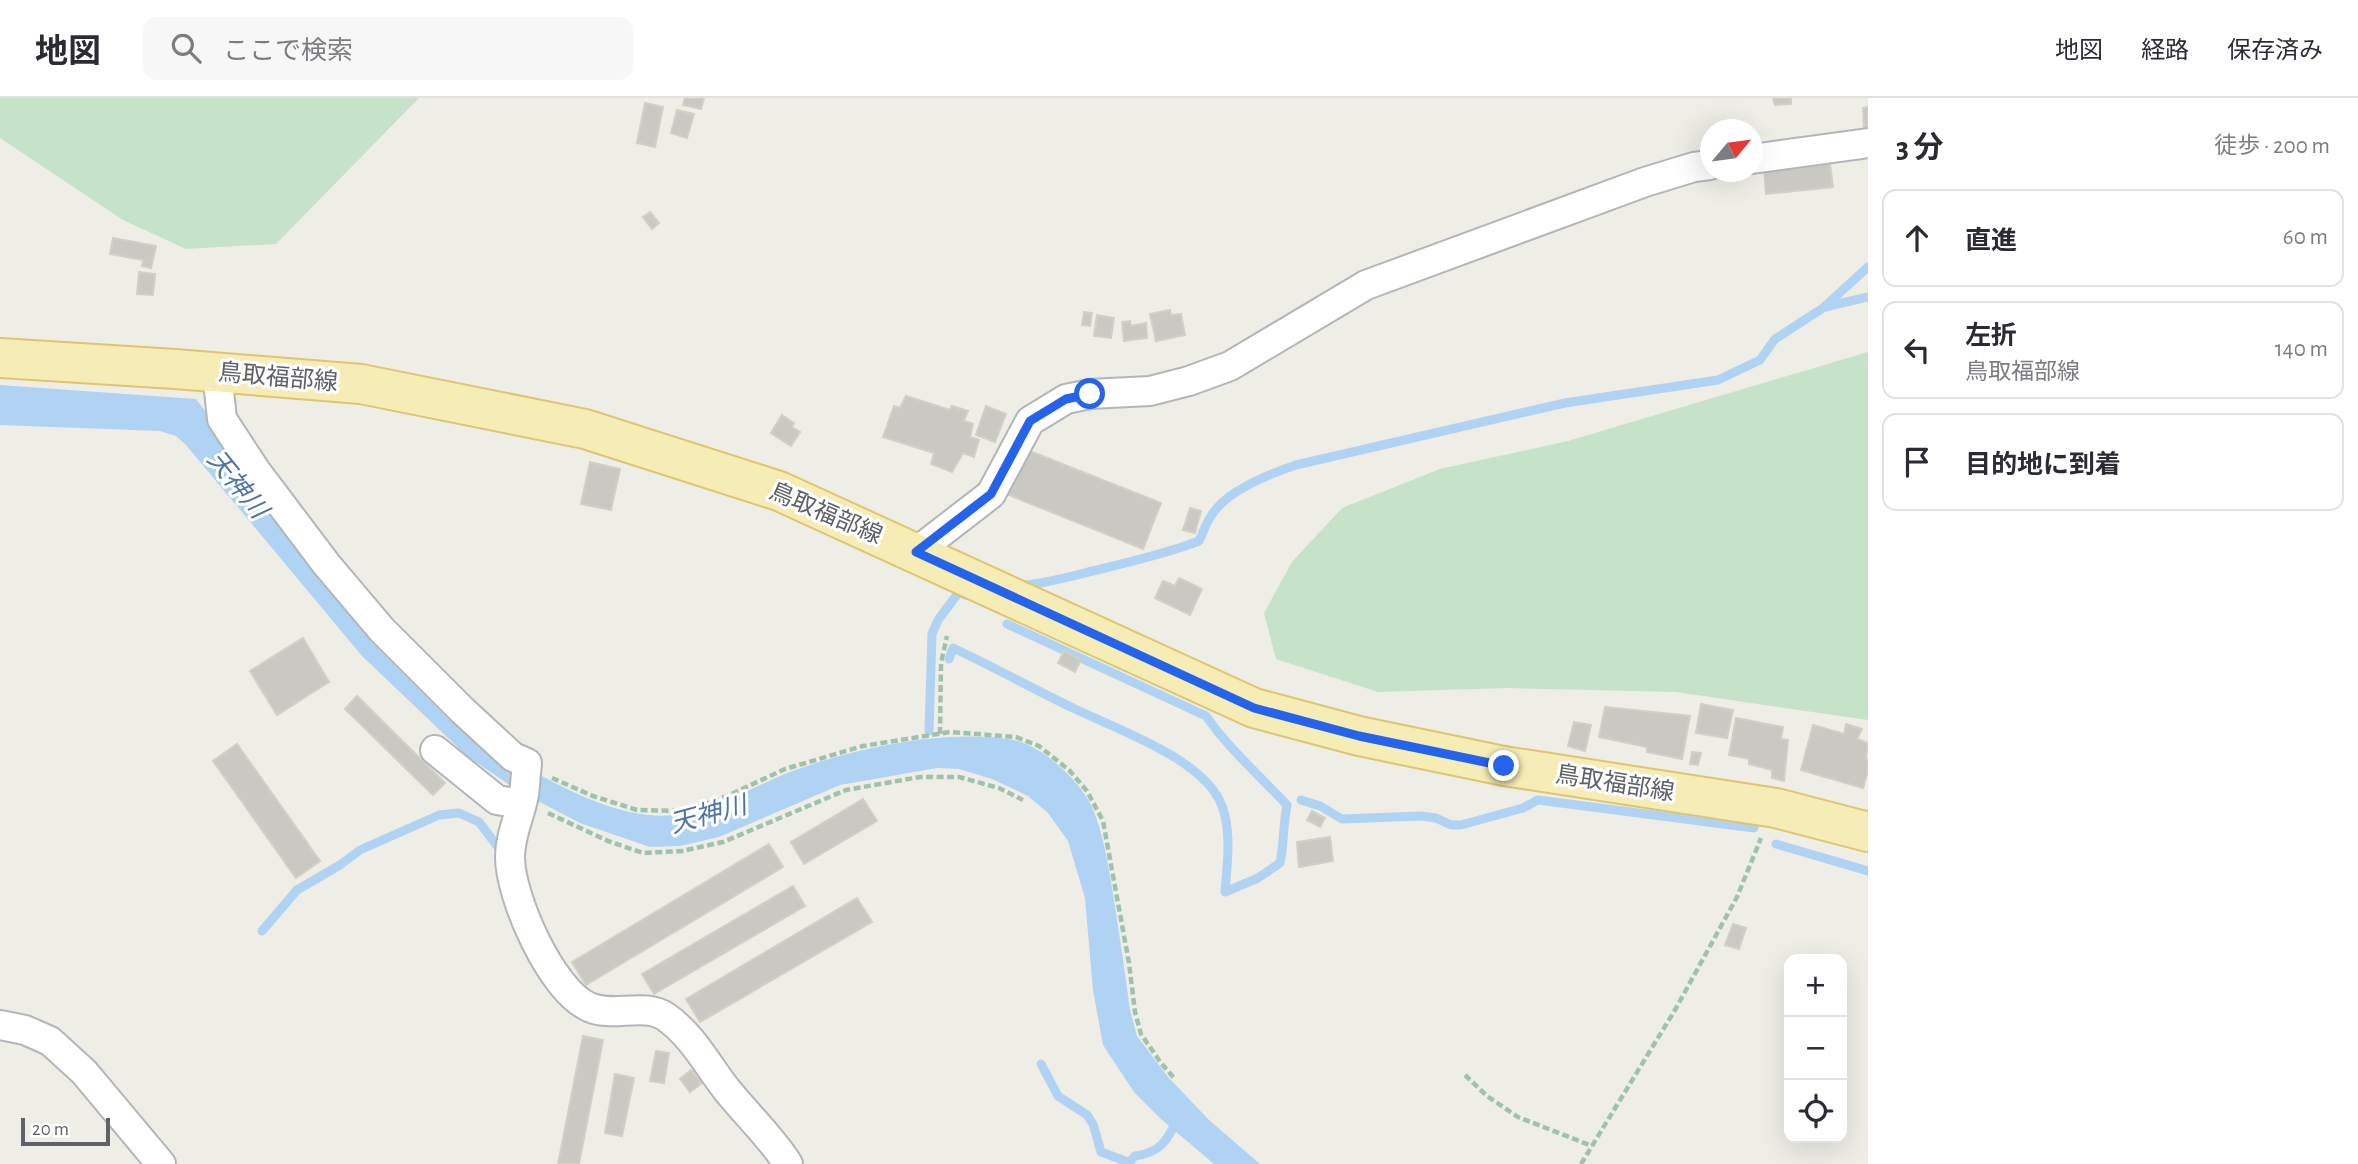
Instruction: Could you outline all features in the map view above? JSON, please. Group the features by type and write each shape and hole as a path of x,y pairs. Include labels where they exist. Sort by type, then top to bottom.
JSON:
{"main road":[{"name":"鳥取福部線","path":"0,358 361,384 585,429 779,491 1254,708 1359,736 1504,766 1773,808 1868,832"}],"street":[{"path":"1763,157 1868,143"},
{"path":"916,552 991,494 1030,421 1066,399 1090,394 1150,391 1230,366 1366,285 1646,181 1700,166"},
{"path":"216,372 222,419 256,471 327,565 382,630 513,757 527,765 522,801 514,823 511,874 525,922 563,983 578,1000 589,1007 606,1012 634,1009 664,1016 703,1056 726,1089 788,1164"},
{"path":"435,750 497,800 522,801"},
{"path":"0,1025 25,1030 50,1041 84,1072 161,1164"}],"path":[{"path":"940,734 941,663 947,636"},
{"path":"527,765 593,796 637,810 685,811 727,796 785,769 863,746 950,732 1016,737 1039,746 1069,770 1087,791 1103,821 1141,1034 1175,1079"},
{"path":"522,801 608,841 643,853 682,851 723,842 846,790 920,777 959,777 999,788 1023,800"},
{"path":"1581,1164 1675,1010 1737,897 1773,808"},
{"path":"1465,1075 1488,1097 1518,1117 1591,1146"}],"green space":[{"path":"0,98 419,98 276,244 186,249 123,220 0,138"},
{"path":"1868,352 1868,720 1676,692 1507,688 1378,692 1276,659 1264,613 1292,562 1342,508 1440,469 1568,441"}],"water":[{"name":"天神川","path":"0,385 196,399 367,625 536,773 604,804 658,816 691,813 815,763 900,742 987,737 1014,740 1037,749 1079,786 1096,818 1103,839 1130,1010 1137,1036 1168,1077 1209,1120 1260,1164 1214,1164 1134,1092 1103,1045 1093,990 1085,898 1068,841 1048,813 1028,796 992,779 959,769 937,768 840,785 719,837 680,846 650,847 580,823 517,790 467,756 362,656 176,436 160,431 0,425"}],"building":[{"path":"685,98 704,98 701,109 683,105"},
{"path":"1773,98 1791,98 1791,104 1775,105"},
{"path":"645,103 663,107 655,147 637,143"},
{"path":"1868,107 1868,131 1864,132 1863,108"},
{"path":"677,110 694,114 687,138 671,133"},
{"path":"1830,164 1833,187 1766,194 1764,170"},
{"path":"650,212 659,223 652,229 643,217"},
{"path":"113,238 156,246 151,268 142,266 143,260 110,254"},
{"path":"139,272 155,274 153,295 137,294"},
{"path":"1170,310 1171,315 1181,314 1185,335 1156,341 1150,314"},
{"path":"1084,312 1092,313 1090,326 1082,325"},
{"path":"1097,315 1114,318 1111,338 1094,336"},
{"path":"1130,321 1131,326 1146,323 1147,338 1124,341 1122,322"},
{"path":"906,396 950,410 952,406 968,411 964,421 973,424 970,437 979,440 974,457 963,453 952,472 931,464 934,453 883,437 894,406 900,408"},
{"path":"986,406 1006,414 995,442 976,435"},
{"path":"782,415 794,423 792,427 800,432 791,446 771,433"},
{"path":"1027,450 1161,503 1143,549 1009,495"},
{"path":"590,462 620,469 611,510 581,504"},
{"path":"1190,508 1201,511 1195,533 1183,530"},
{"path":"1179,578 1202,589 1190,615 1155,598 1163,581 1175,586"},
{"path":"303,638 329,682 277,715 250,671"},
{"path":"1064,651 1081,660 1075,672 1058,663"},
{"path":"357,696 445,783 433,795 345,709"},
{"path":"1701,704 1733,710 1727,738 1696,733"},
{"path":"1605,707 1690,716 1682,759 1647,752 1647,747 1599,737"},
{"path":"1736,718 1783,727 1781,739 1788,740 1784,781 1772,778 1772,770 1749,764 1749,759 1729,755"},
{"path":"1574,722 1591,725 1585,751 1568,746"},
{"path":"1846,724 1862,729 1857,739 1868,743 1868,771 1863,788 1801,770 1813,725 1844,734"},
{"path":"237,744 320,861 296,878 213,761"},
{"path":"1692,752 1701,753 1698,765 1690,764"},
{"path":"863,799 877,821 804,864 791,842"},
{"path":"1312,811 1325,818 1320,827 1307,820"},
{"path":"1330,837 1333,861 1299,867 1297,842"},
{"path":"769,844 783,867 586,985 572,962"},
{"path":"793,886 805,906 654,994 642,974"},
{"path":"857,898 872,922 700,1022 686,999"},
{"path":"1733,924 1746,928 1739,949 1725,945"},
{"path":"583,1036 603,1040 579,1164 558,1164"},
{"path":"656,1051 669,1053 664,1083 650,1081"},
{"path":"691,1070 702,1083 690,1092 680,1079"},
{"path":"615,1074 634,1078 622,1136 605,1133"}],"waterway":[{"path":"1026,585 1141,559 1199,541 1211,516 1237,491 1261,478 1296,465 1565,403 1718,380 1760,360 1775,339 1823,308 1868,267"},
{"path":"1825,307 1868,297"},
{"path":"929,731 932,634 938,620 959,592 965,595"},
{"path":"949,659 953,648 1157,747 1198,774 1212,789 1225,816 1228,849 1225,892 1258,878 1280,863 1287,805 1235,751 1206,716 1007,624"},
{"path":"1301,800 1320,806 1342,819 1420,816 1436,818 1451,825 1461,825 1523,808 1538,800 1754,828"},
{"path":"262,931 297,890 360,850 439,815 459,813 479,822 501,851"},
{"path":"1776,844 1868,871"},
{"path":"1041,1064 1058,1096 1087,1115 1093,1124 1101,1152 1128,1162"},
{"path":"1128,1164 1135,1156 1162,1145 1177,1119"}],"route":[{"path":"1090,394 1066,399 1030,421 991,494 916,552 1254,708 1359,736 1504,766"}]}
